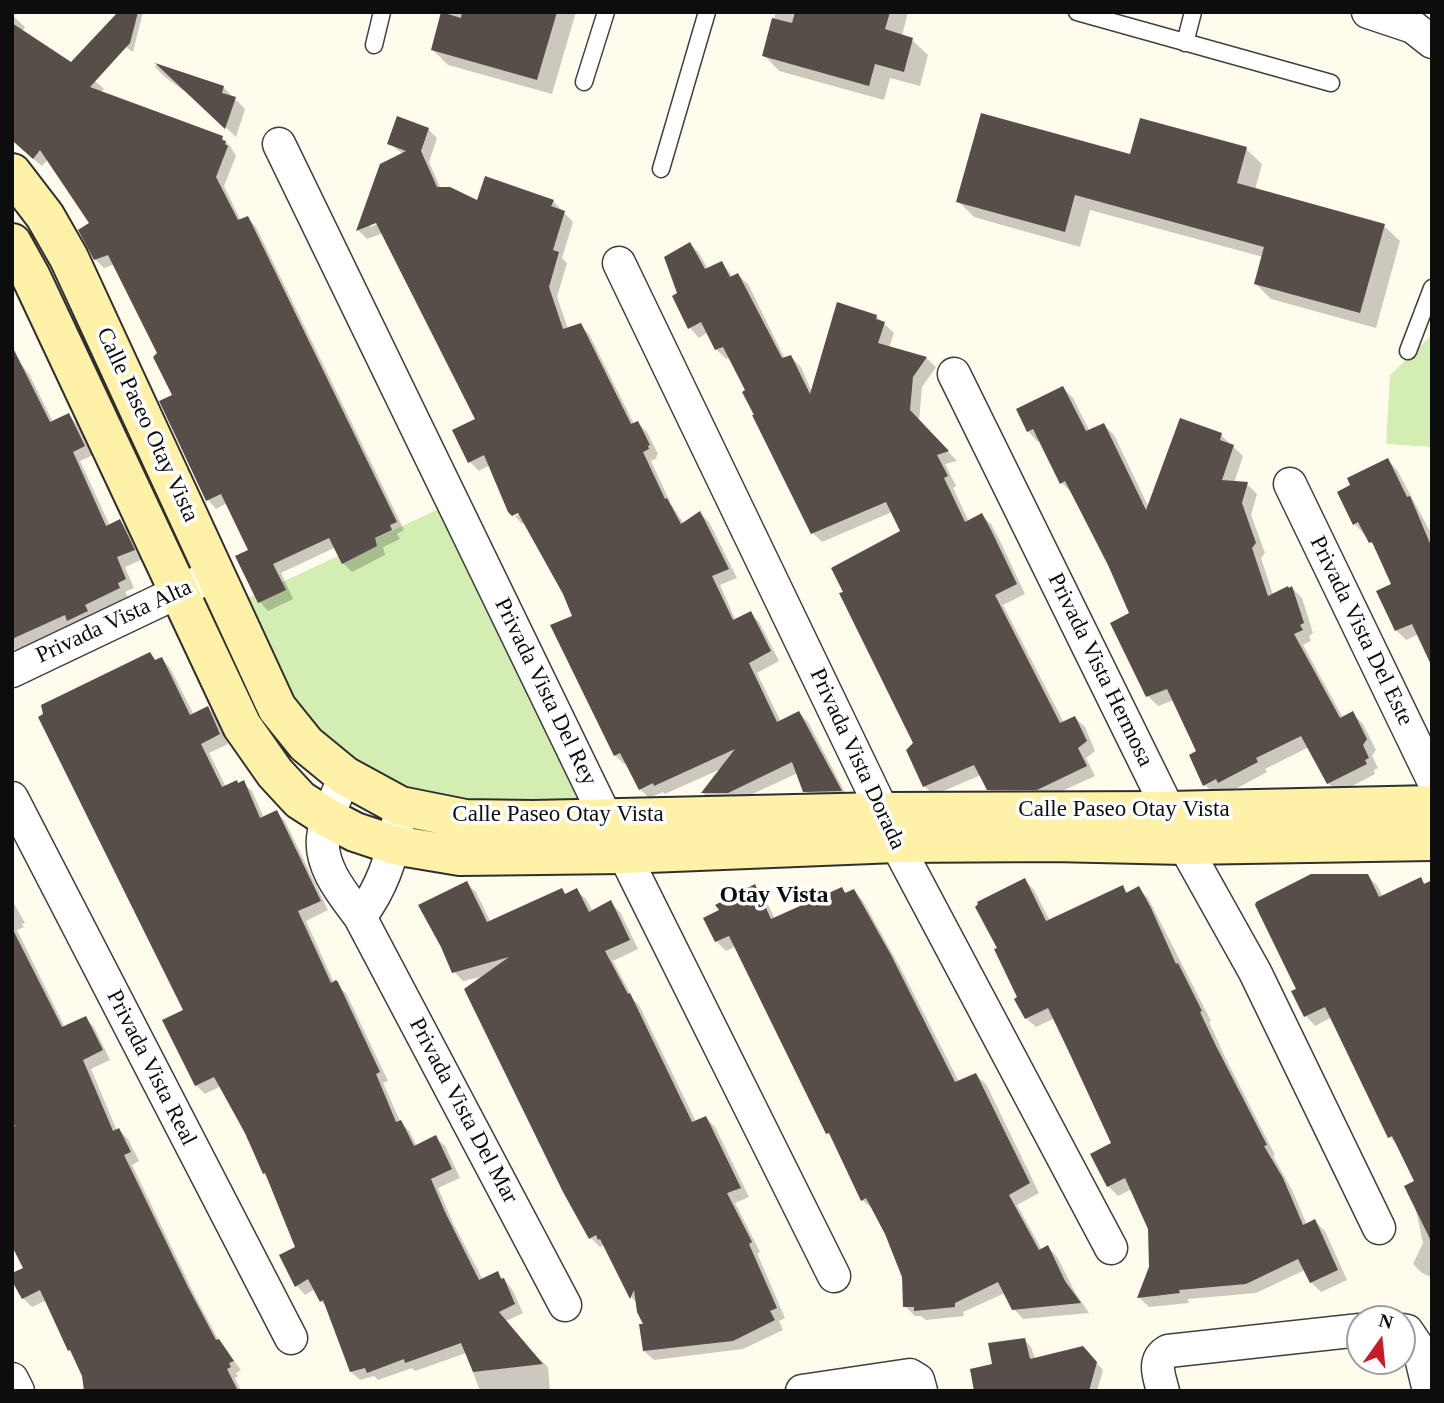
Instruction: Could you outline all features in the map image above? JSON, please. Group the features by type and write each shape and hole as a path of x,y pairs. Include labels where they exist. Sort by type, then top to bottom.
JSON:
{"street":[{"path":"1368,12 1413,27 1432,42"},
{"name":"Privada Vista Del Rey","path":"279,144 606,818 834,1276"},
{"name":"Calle Paseo Otay Vista","path":"12,173 45,216 69,258 238,627 278,708 306,744 345,776 400,806 465,819 606,818 890,827 1053,842 1184,845 1432,841"},
{"name":"Calle Paseo Otay Vista","path":"12,243 31,277 242,726 275,773 300,800 355,832 394,845 460,856 624,853 890,827 1169,811 1432,805"},
{"path":"31,277 69,258"},
{"name":"Privada Vista Dorada","path":"619,263 890,827 1111,1248"},
{"name":"Privada Vista Hermosa","path":"954,374 1184,845 1255,972 1379,1228"},
{"name":"Privada Vista Del Este","path":"1290,484 1432,778"},
{"name":"Privada Vista Alta","path":"12,671 216,574"},
{"name":"Privada Vista Del Mar","path":"345,776 328,818 323,840 325,857 336,884 360,917 565,1305"},
{"name":"Privada Vista Real","path":"12,798 291,1338"},
{"path":"360,917 380,888 394,845 400,806"},
{"path":"1160,1376 1162,1354 1168,1351 1346,1331"},
{"path":"1416,1345 1429,1391"},
{"path":"802,1391 902,1376 910,1376 920,1385"},
{"path":"12,1379 18,1391"}],"lane":[{"path":"374,45 382,12"},
{"path":"584,82 606,12"},
{"path":"661,169 707,12"},
{"path":"1077,12 1331,83"},
{"path":"1185,43 1194,12"},
{"path":"1408,351 1432,288"}],"green space":[{"path":"1432,335 1432,447 1386,444 1390,375"},
{"path":"458,500 606,818 465,819 306,744 233,605"}],"building":[{"path":"118,12 138,12 130,43 90,87 223,136 222,140 226,141 228,146 216,177 238,220 248,216 397,522 390,525 392,530 375,538 377,546 342,564 329,538 273,564 286,590 258,603 235,556 248,550 221,494 206,501 159,401 172,395 153,357 157,353 108,255 94,260 78,230 89,223 40,150 33,159 12,140 12,23 71,62"},
{"path":"441,12 461,18 462,12 557,12 537,80 431,50"},
{"path":"795,12 890,12 885,29 913,38 904,72 875,64 869,86 762,56 772,18 792,23"},
{"path":"155,63 224,86 222,93 236,97 225,129"},
{"path":"981,113 1130,154 1140,118 1247,147 1237,183 1385,224 1360,313 1254,284 1264,247 1075,195 1065,232 956,202"},
{"path":"397,116 429,128 421,151 437,187 450,187 477,200 485,176 554,200 551,206 565,211 553,250 559,252 549,287 563,329 581,323 631,424 638,421 650,445 649,449 643,452 665,499 667,498 681,524 700,511 729,569 712,576 733,620 751,611 771,651 749,663 777,722 799,711 842,791 803,792 792,762 728,793 701,793 735,749 654,786 653,783 639,790 620,753 614,756 550,625 572,616 563,594 518,513 512,516 508,512 484,455 468,463 452,430 475,419 376,223 356,231 380,164 406,151 387,144"},
{"path":"690,242 705,269 722,261 730,277 738,273 782,358 791,355 810,394 837,302 877,315 876,319 885,322 878,343 927,357 913,377 910,410 949,451 937,455 948,476 944,478 965,522 982,513 991,530 1017,584 995,595 1060,723 1075,716 1087,741 1078,748 1087,766 1037,790 987,790 974,765 923,787 906,750 913,743 839,593 843,592 831,568 900,531 886,502 811,534 752,415 742,392 745,390 723,347 715,350 701,322 688,329 672,296 677,293 664,257"},
{"path":"12,346 50,422 69,413 85,446 73,452 106,526 120,519 135,550 117,557 126,579 118,583 120,588 85,605 88,611 67,621 65,615 12,639"},
{"path":"1063,386 1086,431 1104,423 1146,510 1180,418 1222,433 1220,440 1234,445 1222,480 1248,482 1242,503 1256,543 1252,548 1268,596 1292,586 1304,623 1300,625 1303,630 1294,634 1340,718 1353,711 1367,739 1363,745 1369,758 1365,760 1367,764 1327,784 1301,736 1256,758 1258,762 1218,783 1216,779 1203,786 1189,755 1196,751 1167,689 1146,697 1110,623 1129,613 1108,565 1065,481 1060,484 1033,429 1027,432 1016,409"},
{"path":"1388,458 1407,497 1410,496 1432,548 1432,667 1412,624 1395,631 1376,591 1391,584 1372,542 1369,543 1358,522 1353,525 1337,492 1350,485 1347,478"},
{"path":"150,652 155,660 162,657 190,715 208,706 220,734 201,744 222,787 237,780 238,783 244,780 260,818 277,810 321,901 298,911 331,983 336,980 338,982 380,1072 376,1074 396,1122 401,1120 414,1146 436,1135 452,1169 431,1179 445,1212 479,1280 498,1271 501,1279 504,1278 515,1304 499,1312 543,1364 473,1372 461,1343 367,1373 365,1368 350,1372 323,1300 320,1302 308,1279 295,1287 279,1255 295,1247 265,1173 263,1174 245,1133 214,1077 195,1086 162,1020 183,1010 38,717 43,714 41,705"},
{"path":"1311,874 1368,874 1379,897 1421,877 1424,884 1432,880 1432,1243 1404,1186 1414,1181 1392,1136 1388,1138 1325,1007 1304,1017 1291,991 1296,989 1255,905 1256,902"},
{"path":"1025,878 1046,921 1123,885 1126,893 1139,886 1267,1145 1264,1146 1283,1178 1303,1225 1315,1219 1338,1270 1310,1283 1298,1259 1246,1284 1179,1290 1180,1293 1137,1298 1149,1267 1148,1229 1125,1178 1107,1187 1090,1154 1111,1143 1048,1008 1025,1019 994,949 997,948 975,907 977,902"},
{"path":"467,881 487,922 562,888 565,894 577,888 589,912 611,900 630,940 605,951 628,994 630,993 692,1122 706,1116 741,1188 727,1193 752,1242 749,1244 777,1308 770,1311 775,1320 733,1341 643,1351 639,1324 643,1324 637,1312 634,1290 630,1299 600,1239 598,1240 596,1235 589,1239 563,1192 464,989 509,957 452,973 418,905"},
{"path":"755,884 771,919 842,887 845,893 854,889 891,955 955,1082 976,1073 1030,1183 1009,1195 1039,1250 1048,1245 1065,1281 1081,1303 1012,1310 998,1282 955,1303 955,1307 914,1311 914,1307 903,1307 902,1277 885,1234 866,1198 861,1201 729,936 715,942 703,918 719,910 715,905"},
{"path":"12,928 62,1027 86,1016 103,1050 83,1060 113,1131 119,1128 131,1152 124,1155 188,1287 216,1340 219,1339 234,1361 229,1363 231,1367 227,1369 238,1391 84,1391 82,1376 40,1290 22,1299 12,1281 12,1273 23,1268 12,1246 12,1128 15,1126 12,1122"},
{"path":"1025,1338 1030,1359 1083,1346 1097,1362 1089,1391 974,1391 970,1369 992,1364 988,1343"}],"district":[{"name":"Otay Vista","path":"774,896"}]}
